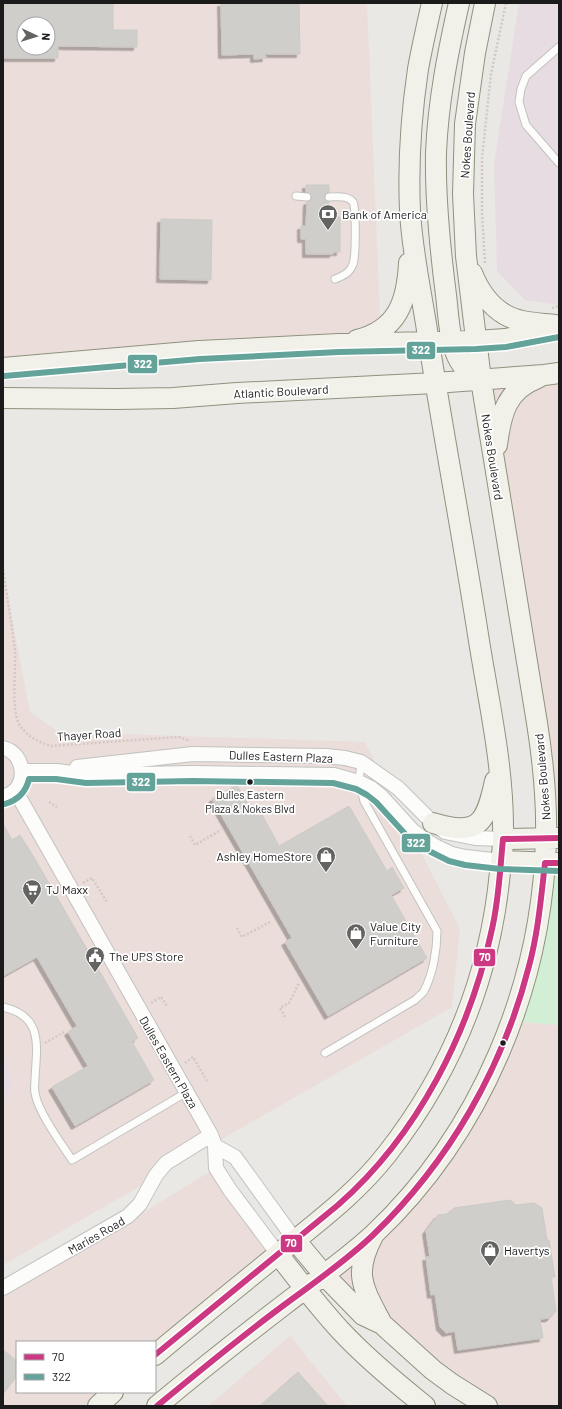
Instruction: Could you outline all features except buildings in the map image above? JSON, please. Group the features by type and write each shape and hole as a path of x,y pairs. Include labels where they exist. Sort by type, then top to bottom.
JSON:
{"main road":[{"path":"339,344 369,337 386,325 400,310 405,296 407,286 410,215 409,175 411,134 418,68 432,3"},
{"path":"459,3 443,82 436,152 438,223 452,342 461,364 472,376 481,380"},
{"name":"Nokes Boulevard","path":"157,1406 217,1356 305,1289 325,1276 374,1234 431,1170 462,1123 490,1073 512,1021 529,966 540,910 552,863 552,838 545,797 539,740 481,380 466,256 463,194 465,124 473,68 485,3"},
{"path":"156,1354 344,1200 366,1179 391,1149 418,1111 459,1036 479,982 487,952 498,898 503,840 499,765 463,538 428,343 410,215"},
{"path":"466,256 477,285 485,296 504,314 525,320 554,317"},
{"path":"3,368 199,352 339,344 476,342 506,339 559,329"},
{"path":"495,465 500,423 508,401 520,387 527,382 551,374"},
{"name":"Atlantic Boulevard","path":"3,398 117,400 173,398 237,393 435,384 551,374"},
{"path":"433,823 457,829 475,825 482,820 490,804 499,765"},
{"path":"503,840 552,838"},
{"path":"501,861 552,863"},
{"path":"374,1234 364,1257 362,1274 363,1285 369,1301 382,1324"},
{"path":"295,1240 325,1276 363,1316 382,1324 439,1374 487,1406"},
{"path":"278,1254 305,1289 341,1331 370,1360 425,1406"},
{"path":"98,1406 112,1393"}],"street":[{"path":"3,748 14,753 20,761 23,771"},
{"name":"Dulles Eastern Plaza","path":"57,771 82,766 193,754 326,756 346,758 361,762 398,788 433,823 445,832 475,838 503,840"},
{"name":"Dulles Eastern Plaza","path":"278,1254 230,1190 216,1168 213,1140 187,1092 72,890 9,793 21,781 23,771 57,771 86,774 193,773 334,775 359,782 372,788 412,830 424,840 437,847 452,854 501,861"},
{"path":"213,1140 235,1157 295,1240"},
{"name":"Maries Road","path":"3,1288 128,1216 140,1204 156,1175 166,1162 213,1140"}],"lane":[{"path":"559,47 526,76 521,89 519,102 526,124 559,162"},
{"path":"296,196 307,197"},
{"path":"329,197 348,198 353,202 356,211 354,262 344,276 335,279"},
{"path":"326,1053 415,1000 424,992 437,946 437,931 364,801 359,782 361,762"},
{"path":"3,1007 14,1009 30,1021 35,1035 36,1048 35,1093 43,1114 72,1160 187,1092"}],"path":[{"path":"485,264 482,213 482,151 491,74 506,3"},
{"path":"554,317 559,306"},
{"name":"Thayer Road","path":"3,569 15,652 15,705 19,723 27,734 36,741 51,746 179,737 191,742 193,754"},
{"path":"49,802 53,806 57,807"},
{"path":"190,836 195,845 221,830"},
{"path":"72,890 92,878 107,902"},
{"path":"237,928 242,937 270,922"},
{"path":"285,1017 280,1008 289,1002 299,983"},
{"path":"36,1048 64,1032"}],"shaded area":[{"path":"3,3 367,3 381,343 3,368"},
{"path":"519,3 559,3 559,305 525,300 497,271 494,164"},
{"path":"559,373 559,838 546,838 481,380"},
{"path":"3,572 30,712 59,732 365,742 460,929 452,1007 3,1265 3,1104 13,1085 3,1055"},
{"path":"512,1021 559,1025 559,1406 487,1406 325,1276 413,1192"},
{"path":"3,1055 13,1085 3,1104"},
{"path":"216,1168 278,1254 156,1341 16,1341 16,1393 112,1393 98,1406 3,1406 3,1298"},
{"path":"290,1336 347,1406 208,1406"}],"green space":[{"path":"545,863 559,863 559,1025 512,1021"}],"transit line":[{"name":"322","path":"4,376 200,359 339,352 506,347 559,337"},
{"name":"322","path":"5,804 18,798 24,792 29,779 56,779 86,783 193,781 333,783 356,789 367,795 376,802 407,836 421,847 449,861 465,865 500,869 559,871"},
{"name":"70","path":"156,1354 338,1205 367,1177 393,1147 416,1114 437,1079 455,1043 470,1006 492,929 498,895 503,839 559,838"},
{"name":"70","path":"157,1406 218,1356 351,1254 373,1235 426,1177 449,1145 470,1111 488,1077 504,1041 518,1004 535,941 545,863 559,863"}],"place":[{"name":"Bank of America","path":"328,231"},
{"name":"Dulles Eastern Plaza & Nokes Blvd","path":"250,782"},
{"name":"Ashley HomeStore","path":"326,873"},
{"name":"TJ Maxx","path":"32,906"},
{"name":"Value City Furniture","path":"356,950"},
{"name":"The UPS Store","path":"95,973"},
{"name":"Havertys","path":"490,1267"}]}
